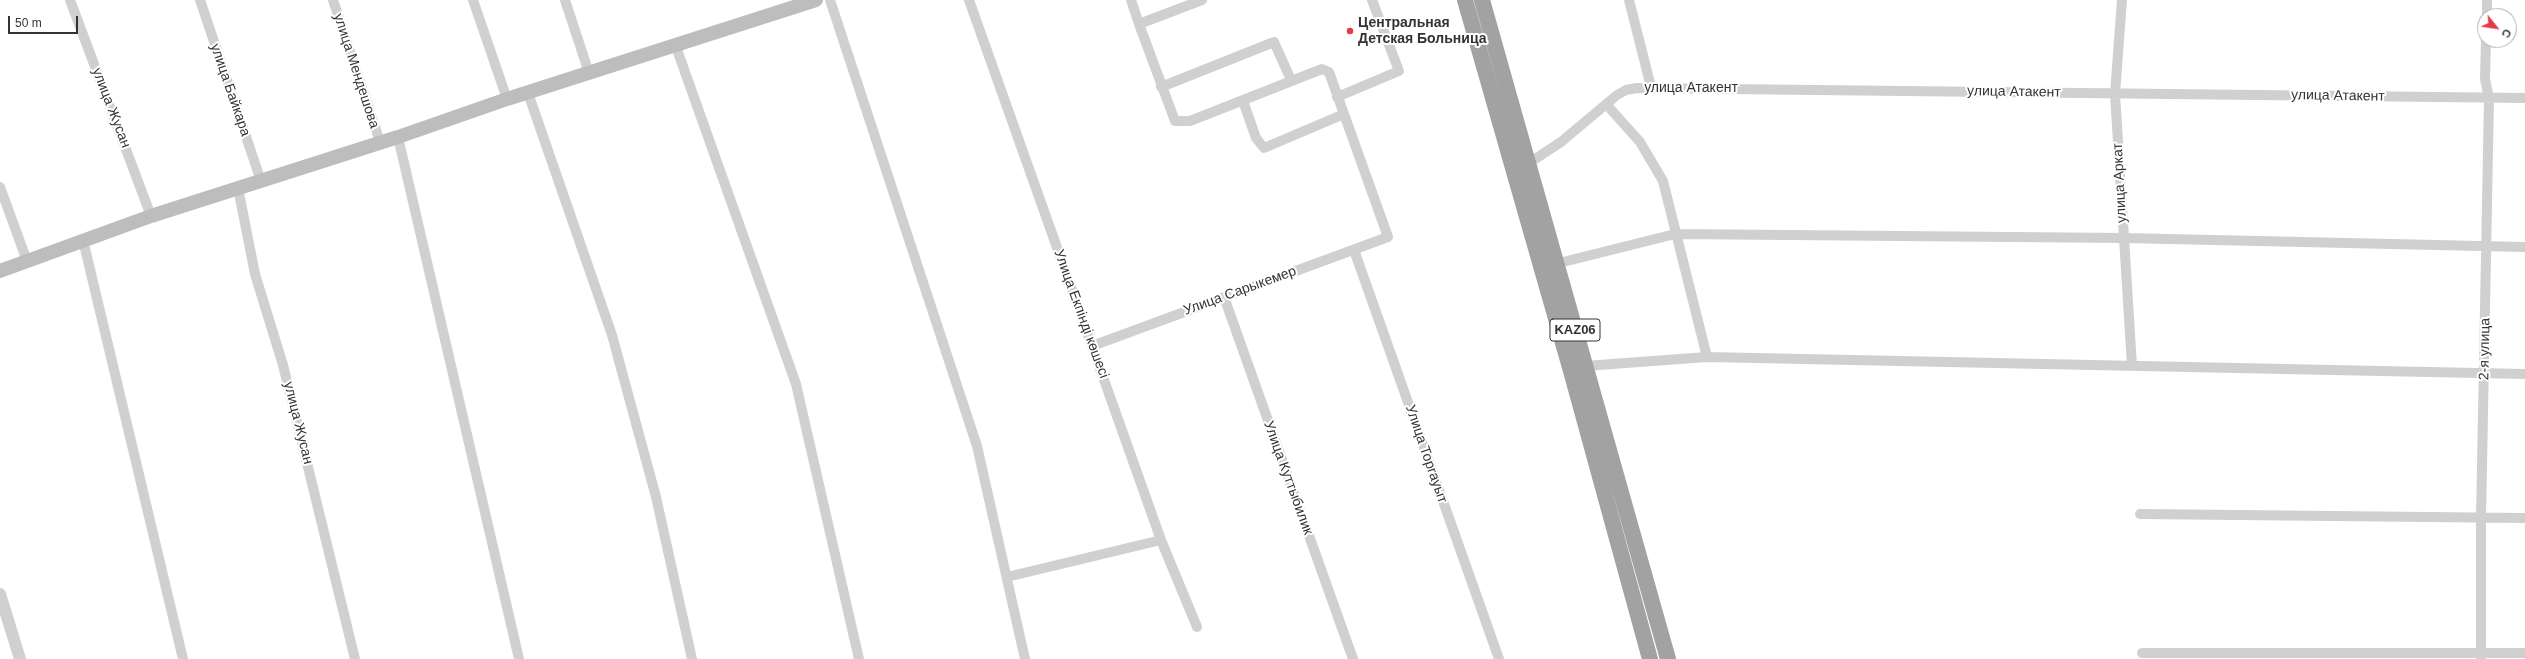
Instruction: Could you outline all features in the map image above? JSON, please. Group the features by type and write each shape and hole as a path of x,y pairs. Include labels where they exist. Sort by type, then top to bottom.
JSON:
{"highway":[{"name":"KАZ06","path":"1465,0 1571,370 1650,659"},
{"name":"KАZ06","path":"1482,0 1529,163 1555,264 1586,366 1668,659"},
{"path":"1642,632 1660,626"}],"main road":[{"path":"0,271 151,216 398,137 507,98 528,93 675,44 816,0"}],"street":[{"name":"улица Жусан","path":"70,0 151,216"},
{"name":"улица Байкара","path":"200,0 261,181"},
{"name":"улица Мендешова","path":"333,0 380,142"},
{"path":"473,0 507,98"},
{"path":"565,0 589,73"},
{"path":"830,0 977,446 1025,659"},
{"name":"Улица Екпінді көшесі","path":"969,0 1161,540 1197,627"},
{"path":"1131,0 1161,87 1175,121 1190,121 1322,69 1329,72 1344,114 1264,148 1256,138 1243,101"},
{"path":"1140,24 1202,0"},
{"path":"1337,97 1399,71 1372,0"},
{"path":"1629,0 1651,87"},
{"name":"улица Аркат","path":"2122,0 2115,94 2132,366"},
{"path":"1161,87 1274,42 1291,80"},
{"path":"675,44 796,384 859,659"},
{"name":"2-я улица","path":"2481,656 2481,518 2485,373 2489,98 2485,79 2486,48"},
{"name":"улица Атакент","path":"1529,163 1561,142 1606,104 1626,90 1651,87 2525,98"},
{"path":"528,93 612,335 656,497 692,659"},
{"path":"1606,104 1640,142 1663,181 1675,234 1707,357"},
{"name":"Улица Сарыкемер","path":"1092,346 1388,237 1344,114"},
{"path":"398,137 519,659"},
{"path":"0,187 27,261"},
{"name":"улица Жусан","path":"238,188 256,274 284,365 355,659"},
{"path":"1555,264 1675,234 2124,238 2525,247"},
{"path":"83,240 183,659"},
{"name":"Улица Торгауыт","path":"1354,250 1498,659"},
{"name":"Улица Куттыбилик","path":"1224,297 1353,659"},
{"path":"1586,366 1707,357 2525,374"},
{"path":"2140,514 2525,518"},
{"path":"1007,577 1161,540"},
{"path":"0,594 20,659"},
{"path":"2142,653 2481,656 2525,653"}],"place":[{"name":"Центральная Детская Больница","path":"1350,31"}]}
